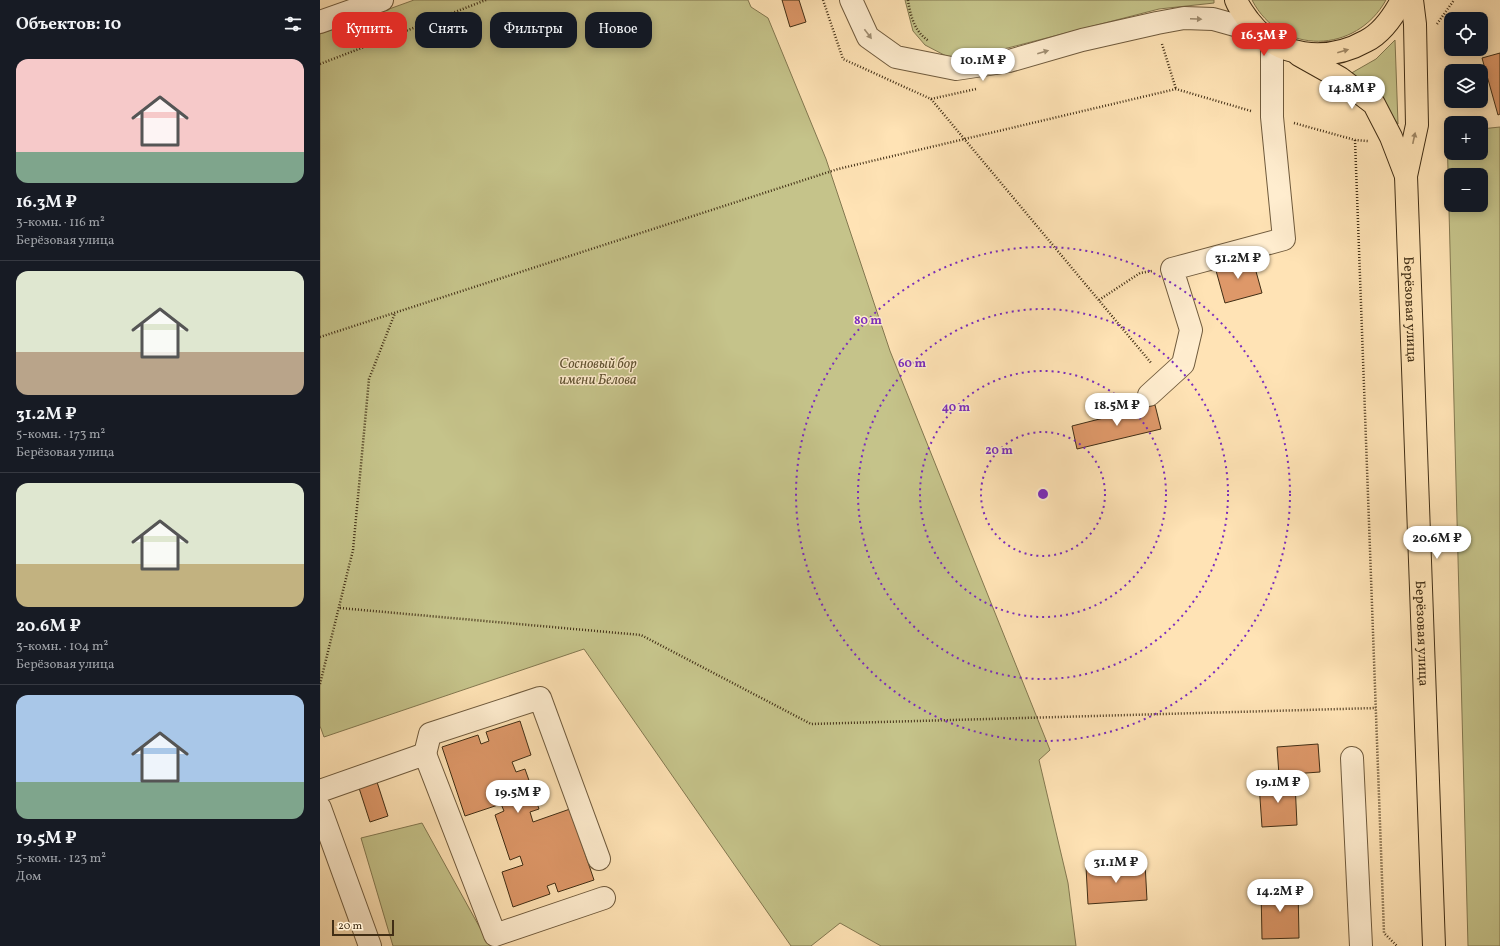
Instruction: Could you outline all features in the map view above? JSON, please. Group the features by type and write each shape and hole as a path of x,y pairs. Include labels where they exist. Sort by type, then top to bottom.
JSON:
{"main road":[{"path":"1236,0 1238,7 1273,41 1317,55 1344,52 1368,41 1388,23 1402,0"},
{"name":"Берёзовая улица","path":"1412,0 1415,24 1416,125 1406,176 1434,946"},
{"name":"Берёзовая улица","path":"1273,41 1340,78 1374,104 1391,137 1406,176"}],"street":[{"path":"320,22 382,0"},
{"path":"850,0 868,36 896,57 956,69 1009,61 1082,40 1157,22 1184,18 1213,19 1273,41 1272,117 1284,239 1172,269 1191,330 1183,364 1149,395"},
{"path":"599,859 540,698 430,734 425,754 495,935 604,898"},
{"path":"320,790 425,754"},
{"path":"1352,758 1361,946"},
{"path":"320,808 370,946"}],"path":[{"path":"320,64 486,0"},
{"path":"908,0 909,10 914,24 925,38 932,42"},
{"path":"320,337 838,169 1176,89 1355,140 1384,933 1397,946"},
{"path":"931,99 1165,380"},
{"path":"1099,300 1140,273 1172,269"},
{"path":"320,684 340,608 353,550 369,379 395,313"},
{"path":"340,608 640,635 812,724 1376,708"}],"green space":[{"name":"Сосновый бор имени Белова","path":"414,0 748,0 751,7 768,18 826,159 890,351 1050,750 1039,760 1068,883 1076,946 881,946 840,923 811,946 791,946 584,649 324,737 320,726 320,34 332,30 332,48 407,48 407,12 381,12"},
{"path":"905,0 1214,0 1214,3 1159,9 965,59 948,57 925,45 913,31"},
{"path":"1252,0 1386,0 1373,18 1356,31 1338,38 1319,41 1299,39 1281,31 1265,18"},
{"path":"1395,40 1398,124 1373,91 1348,75 1376,59"},
{"path":"1500,127 1500,946 1468,946 1449,212 1488,212 1488,168 1448,168 1448,160 1488,160 1488,128"},
{"path":"422,823 490,946 393,946 361,838"}],"building":[{"path":"782,0 799,0 806,22 790,27"},
{"path":"1500,53 1500,114 1498,115 1488,79 1488,64 1484,64 1482,58"},
{"path":"1252,257 1262,293 1225,303 1215,267"},
{"path":"1155,405 1161,429 1077,449 1072,426"},
{"path":"520,721 531,755 512,762 516,772 525,769 539,809 530,812 533,822 570,809 594,880 558,892 555,883 547,886 550,894 513,907 502,872 523,865 520,856 510,860 495,815 504,811 501,804 465,816 442,747 478,735 481,744 489,741 486,732"},
{"path":"1318,744 1320,772 1279,775 1277,747"},
{"path":"377,782 388,816 370,822 359,788"},
{"path":"1295,782 1297,825 1262,827 1259,784"},
{"path":"1145,863 1147,900 1088,904 1086,867"},
{"path":"1298,887 1299,938 1262,939 1261,888"}]}
